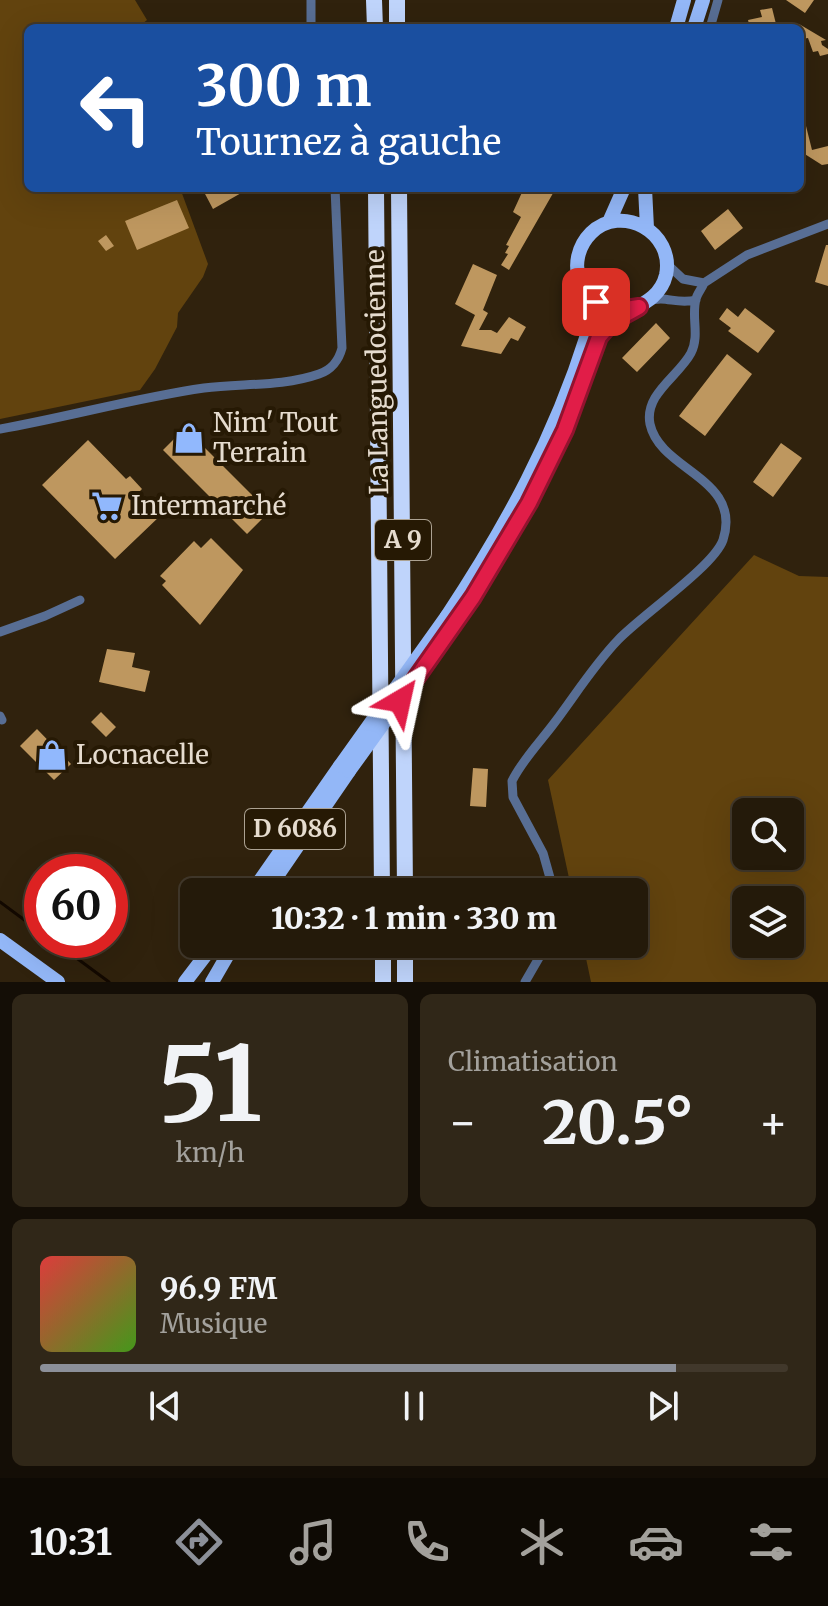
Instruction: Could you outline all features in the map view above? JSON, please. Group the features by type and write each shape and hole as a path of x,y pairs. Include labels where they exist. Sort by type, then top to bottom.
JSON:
{"highway":[{"path":"374,0 375,24"},
{"path":"397,0 397,24"},
{"name":"La Languedocienne","path":"376,192 382,878"},
{"name":"La Languedocienne","path":"399,192 405,878"},
{"path":"383,958 383,982"},
{"path":"405,958 405,982"}],"main road":[{"path":"677,24 684,0"},
{"path":"695,24 703,0"},
{"path":"609,222 622,192"},
{"path":"645,192 647,228"},
{"path":"609,222 635,222 647,228 661,243 667,264 662,285 644,304 619,310 607,308 587,294 580,282 577,267 585,239 609,222"},
{"name":"D 6086","path":"448,623 511,514 552,433 590,323 592,306 587,294"},
{"name":"D 6086","path":"262,878 448,623 489,572 529,503 565,430 599,337 612,322 644,304"},
{"name":"D 6086","path":"275,878 345,768"},
{"path":"0,940 58,982"},
{"path":"185,982 205,958"},
{"path":"197,982 209,958"},
{"path":"212,982 226,958"}],"street":[{"path":"311,0 311,24"},
{"path":"711,24 718,0"},
{"path":"0,429 171,393 239,384 266,384 327,370 338,359 342,348 335,192"},
{"path":"550,878 543,853 513,797 512,781 596,665 638,620 709,563 721,546 724,535 725,517 718,495 666,450 649,422 654,400 688,357 695,343 696,300 704,283 747,255 828,224"},
{"path":"667,264 683,279 704,283"},
{"path":"644,304 661,299 679,304 696,300"},
{"path":"0,632 80,600"},
{"path":"525,982 539,958"}],"shaded area":[{"path":"0,0 135,0 147,20 142,24 24,24 24,192 181,192 208,264 203,277 178,313 177,327 155,369 140,390 0,419"},
{"path":"754,555 799,576 828,577 828,982 591,982 586,958 648,958 648,878 569,878 548,780"}],"building":[{"path":"786,0 814,0 805,13"},
{"path":"772,8 776,24 749,24 748,20 762,17 760,10"},
{"path":"804,27 826,40 821,41 828,54 820,56 818,51 813,52 808,38 804,39"},
{"path":"804,118 812,150 828,146 828,164 822,165 804,154"},
{"path":"204,192 243,192 213,209"},
{"path":"522,192 554,192 509,270 501,265 508,254 505,253 509,246 506,245 521,217 513,212"},
{"path":"177,200 189,228 137,250 125,221"},
{"path":"728,209 743,228 715,250 701,231"},
{"path":"106,235 114,246 106,251 98,241"},
{"path":"828,245 828,286 815,282"},
{"path":"473,264 497,275 483,310 488,313 479,330 497,333 509,317 526,327 518,341 511,338 501,354 461,346 475,315 455,304"},
{"path":"727,308 738,317 745,308 775,331 758,353 728,331 731,328 719,319"},
{"path":"656,323 670,338 637,372 622,358"},
{"path":"727,354 752,374 705,436 679,416"},
{"path":"185,428 269,512 247,534 163,450"},
{"name":"Intermarché","path":"88,440 126,479 130,476 142,489 139,492 161,515 115,559 42,485"},
{"path":"781,443 802,458 773,497 753,482"},
{"path":"211,538 243,570 200,625 162,585 166,581 160,576 194,541 201,548"},
{"path":"107,649 135,653 132,667 150,671 145,692 99,682"},
{"path":"101,712 116,727 106,737 91,722"},
{"path":"37,729 71,764 54,780 20,746"},
{"path":"473,768 488,769 486,807 470,806"}],"waterway":[{"path":"0,902 24,920"},
{"path":"76,958 109,982"}],"place":[{"name":"Nim' Tout Terrain","path":"189,438"},
{"name":"Intermarché","path":"107,506"},
{"name":"Locnacelle","path":"52,755"}],"route":[{"path":"400,701 509,540 565,430 599,337 612,322 639,307 619,310 596,302"}]}
